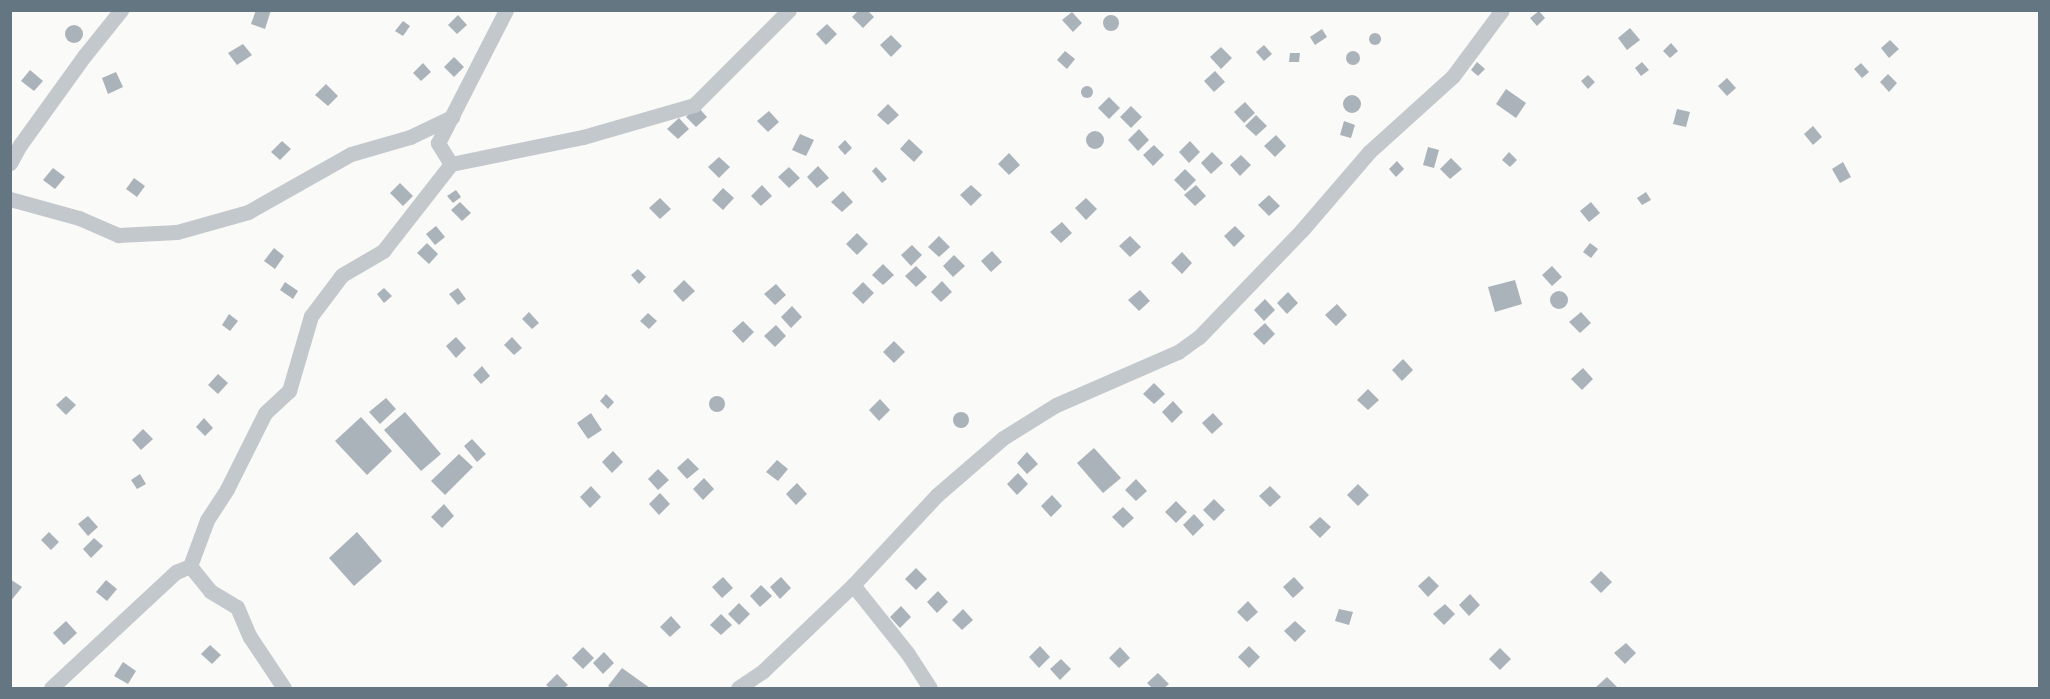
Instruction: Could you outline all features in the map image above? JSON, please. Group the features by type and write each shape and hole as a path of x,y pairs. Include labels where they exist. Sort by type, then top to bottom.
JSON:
{"street":[{"path":"10,164 20,146 85,55 121,10"},
{"path":"451,164 438,143 506,10"},
{"path":"51,688 176,572 190,566 207,520 227,489 266,413 289,391 310,316 342,275 383,251 451,164 583,137 693,105 789,10"},
{"path":"738,688 764,670 853,585 937,495 1003,438 1056,405 1179,352 1199,337 1302,230 1368,152 1453,76 1502,10"},
{"path":"10,198 79,218 118,235 177,232 248,212 351,154 410,137 452,117"},
{"path":"190,566 210,591 237,607 250,637 284,688"},
{"path":"853,585 908,654 930,688"}],"building":[{"path":"256,10 271,10 265,29 251,24"},
{"path":"859,10 867,10 874,17 863,28 852,17"},
{"path":"1539,11 1545,18 1537,26 1530,18"},
{"path":"1072,12 1082,23 1073,32 1062,20"},
{"path":"458,15 467,25 457,34 448,25"},
{"path":"1108,15 1114,15 1119,23 1117,29 1108,31 1103,26 1103,20"},
{"path":"403,21 410,26 403,36 395,31"},
{"path":"827,24 837,34 826,45 816,34"},
{"path":"74,25 80,28 83,34 80,40 74,43 68,40 65,34 68,28"},
{"path":"1630,28 1640,40 1627,50 1618,38"},
{"path":"1322,29 1327,37 1315,45 1310,37"},
{"path":"1377,33 1381,39 1377,45 1373,45 1369,37"},
{"path":"891,35 902,46 891,57 880,45"},
{"path":"1890,40 1899,49 1889,58 1881,48"},
{"path":"1671,43 1678,51 1670,58 1663,51"},
{"path":"243,44 252,55 237,65 228,53"},
{"path":"1264,45 1272,54 1264,61 1256,52"},
{"path":"1221,47 1232,58 1221,69 1210,57"},
{"path":"1065,51 1075,59 1067,69 1057,60"},
{"path":"1350,51 1356,51 1360,58 1356,65 1350,65 1346,61 1346,55"},
{"path":"1290,53 1300,53 1299,62 1289,62"},
{"path":"454,57 464,67 454,77 444,67"},
{"path":"1477,62 1485,69 1478,76 1471,70"},
{"path":"1642,62 1649,70 1641,76 1635,68"},
{"path":"423,63 431,72 421,81 413,73"},
{"path":"1861,63 1869,72 1862,78 1854,69"},
{"path":"30,70 43,81 34,91 21,81"},
{"path":"1215,71 1225,82 1214,92 1204,81"},
{"path":"116,72 123,87 108,94 102,78"},
{"path":"1888,74 1897,83 1889,92 1880,82"},
{"path":"1588,75 1595,82 1588,89 1581,81"},
{"path":"1727,78 1736,88 1727,96 1718,86"},
{"path":"326,84 338,96 328,106 315,95"},
{"path":"1089,86 1093,92 1089,98 1085,98 1081,90"},
{"path":"1506,89 1526,103 1516,118 1496,104"},
{"path":"1348,95 1356,95 1361,100 1359,111 1348,113 1343,108 1343,100"},
{"path":"1109,97 1120,108 1109,119 1098,108"},
{"path":"1245,102 1255,113 1244,123 1234,112"},
{"path":"888,104 899,115 888,125 877,115"},
{"path":"697,106 707,117 696,127 686,117"},
{"path":"1131,106 1142,117 1131,128 1120,117"},
{"path":"1677,109 1690,112 1686,127 1673,124"},
{"path":"769,111 779,122 768,132 757,121"},
{"path":"1256,115 1267,126 1256,136 1245,126"},
{"path":"679,118 689,129 678,139 667,129"},
{"path":"1344,121 1355,125 1351,138 1340,135"},
{"path":"1813,126 1822,137 1813,145 1804,134"},
{"path":"1139,129 1149,140 1138,151 1128,140"},
{"path":"1091,131 1099,131 1104,136 1102,147 1091,149 1086,144 1086,136"},
{"path":"800,134 814,140 806,156 792,150"},
{"path":"1276,135 1286,146 1275,157 1264,146"},
{"path":"909,139 923,152 914,162 900,149"},
{"path":"845,140 852,148 845,155 838,147"},
{"path":"282,141 291,149 280,160 271,152"},
{"path":"1190,141 1200,152 1189,163 1179,152"},
{"path":"1154,145 1164,155 1153,166 1143,155"},
{"path":"1428,147 1439,150 1434,168 1423,165"},
{"path":"1212,152 1223,163 1211,174 1201,163"},
{"path":"1509,152 1517,160 1510,167 1502,160"},
{"path":"1009,153 1020,165 1009,175 998,164"},
{"path":"1241,155 1251,165 1240,176 1230,165"},
{"path":"719,157 730,167 719,178 708,167"},
{"path":"1451,158 1462,169 1450,179 1440,169"},
{"path":"1397,161 1404,169 1396,177 1389,169"},
{"path":"1843,162 1851,177 1840,183 1832,169"},
{"path":"818,166 829,178 817,188 807,177"},
{"path":"789,167 800,178 789,188 778,177"},
{"path":"876,167 887,179 882,183 872,171"},
{"path":"53,168 65,177 55,189 43,180"},
{"path":"1185,169 1196,180 1185,191 1174,180"},
{"path":"134,178 145,186 137,197 126,189"},
{"path":"400,183 413,196 403,206 390,193"},
{"path":"762,185 772,196 761,206 751,196"},
{"path":"971,185 982,195 971,206 960,195"},
{"path":"1196,185 1206,196 1195,206 1184,195"},
{"path":"723,188 734,198 723,210 712,200"},
{"path":"456,190 461,197 453,203 447,196"},
{"path":"843,191 853,202 842,212 831,202"},
{"path":"1646,192 1651,200 1642,205 1637,198"},
{"path":"1269,195 1280,206 1269,216 1258,205"},
{"path":"660,198 671,209 660,219 649,208"},
{"path":"1086,198 1097,209 1086,220 1075,208"},
{"path":"460,202 471,213 462,221 451,210"},
{"path":"1591,202 1600,213 1589,222 1580,211"},
{"path":"1062,222 1072,233 1061,243 1050,232"},
{"path":"436,226 445,237 435,245 426,234"},
{"path":"1235,226 1245,236 1234,247 1224,236"},
{"path":"857,233 868,244 857,255 846,244"},
{"path":"939,236 950,247 939,257 928,247"},
{"path":"1130,236 1141,247 1130,257 1119,246"},
{"path":"427,243 438,254 429,264 417,253"},
{"path":"1590,243 1598,249 1591,258 1583,252"},
{"path":"912,245 922,255 911,266 901,255"},
{"path":"274,248 284,256 275,269 264,261"},
{"path":"992,251 1002,262 991,272 981,261"},
{"path":"1182,252 1192,263 1182,274 1171,263"},
{"path":"954,255 965,266 953,277 943,266"},
{"path":"883,264 894,275 883,285 872,275"},
{"path":"916,266 927,277 916,287 905,276"},
{"path":"1552,266 1562,277 1552,286 1542,275"},
{"path":"638,269 646,277 639,284 631,275"},
{"path":"684,280 695,291 683,302 673,291"},
{"path":"1515,280 1522,304 1495,312 1488,287"},
{"path":"942,281 952,292 941,302 931,292"},
{"path":"285,282 298,291 293,299 280,290"},
{"path":"863,282 874,293 863,304 852,293"},
{"path":"776,284 786,295 775,305 764,294"},
{"path":"384,288 392,296 384,303 377,294"},
{"path":"458,288 466,299 458,305 449,294"},
{"path":"1140,290 1150,301 1139,311 1128,300"},
{"path":"1559,291 1565,294 1568,300 1565,306 1559,309 1553,306 1550,300 1553,294"},
{"path":"1288,292 1298,303 1287,314 1277,303"},
{"path":"1265,299 1275,310 1264,321 1254,310"},
{"path":"1337,304 1347,315 1336,326 1325,315"},
{"path":"792,306 802,317 791,328 781,317"},
{"path":"529,312 539,323 532,329 522,319"},
{"path":"1581,312 1591,323 1580,333 1569,322"},
{"path":"648,313 657,321 649,329 640,321"},
{"path":"229,314 238,321 230,331 222,325"},
{"path":"743,321 754,332 743,343 732,331"},
{"path":"1265,323 1275,334 1264,345 1253,334"},
{"path":"776,325 786,336 775,347 764,336"},
{"path":"456,337 466,348 456,358 446,346"},
{"path":"512,337 522,348 514,355 504,345"},
{"path":"894,341 905,352 894,363 883,352"},
{"path":"1403,359 1413,370 1402,381 1392,370"},
{"path":"482,366 490,376 481,384 473,375"},
{"path":"1583,368 1593,379 1582,390 1571,379"},
{"path":"218,374 228,383 218,394 208,385"},
{"path":"1154,383 1165,394 1154,404 1143,394"},
{"path":"1368,389 1379,400 1368,410 1357,400"},
{"path":"606,394 614,402 608,409 600,401"},
{"path":"66,396 76,405 66,415 56,405"},
{"path":"714,396 720,396 725,404 723,410 714,412 709,407 709,401"},
{"path":"386,398 396,409 380,424 369,412"},
{"path":"880,399 890,410 879,421 869,410"},
{"path":"1173,401 1183,412 1172,423 1162,412"},
{"path":"405,412 441,454 421,471 384,430"},
{"path":"961,412 969,420 961,428 953,420"},
{"path":"591,413 602,430 588,439 577,423"},
{"path":"1213,413 1223,424 1212,434 1202,423"},
{"path":"361,417 392,451 367,475 335,441"},
{"path":"204,418 213,428 205,436 196,427"},
{"path":"143,429 153,439 141,450 132,440"},
{"path":"472,439 486,454 477,462 464,446"},
{"path":"1094,448 1121,478 1103,493 1077,463"},
{"path":"613,451 623,462 612,473 602,462"},
{"path":"1027,452 1038,464 1027,474 1017,463"},
{"path":"459,454 473,467 445,495 431,481"},
{"path":"688,458 699,469 687,479 677,468"},
{"path":"777,460 788,469 778,481 766,472"},
{"path":"658,469 669,480 658,490 648,479"},
{"path":"1018,473 1028,484 1017,495 1007,484"},
{"path":"140,474 146,484 137,489 131,480"},
{"path":"704,478 714,489 703,500 693,489"},
{"path":"1136,479 1147,491 1136,501 1125,490"},
{"path":"797,483 807,494 796,505 786,494"},
{"path":"1358,484 1369,495 1358,506 1347,495"},
{"path":"591,486 601,497 590,508 580,497"},
{"path":"1270,486 1281,497 1270,507 1259,496"},
{"path":"660,493 670,504 659,515 649,504"},
{"path":"1052,495 1062,506 1051,517 1041,506"},
{"path":"1214,499 1225,510 1214,521 1203,510"},
{"path":"1176,501 1187,512 1176,523 1165,512"},
{"path":"444,504 454,516 442,528 431,517"},
{"path":"1123,507 1134,518 1123,528 1112,517"},
{"path":"1194,514 1204,525 1193,536 1183,525"},
{"path":"88,516 98,527 88,536 78,524"},
{"path":"1320,517 1331,527 1320,538 1309,527"},
{"path":"49,532 59,542 51,550 41,540"},
{"path":"357,532 382,561 354,586 329,558"},
{"path":"94,538 103,546 91,558 83,549"},
{"path":"916,568 927,579 916,590 905,579"},
{"path":"1601,571 1612,582 1601,593 1590,582"},
{"path":"1429,576 1439,586 1428,597 1418,586"},
{"path":"723,577 733,588 722,598 712,587"},
{"path":"781,577 791,588 780,599 770,587"},
{"path":"1294,577 1304,588 1293,598 1283,587"},
{"path":"10,579 22,587 10,602"},
{"path":"106,580 117,589 107,601 96,592"},
{"path":"761,585 772,596 760,607 750,596"},
{"path":"938,591 948,602 937,613 927,602"},
{"path":"1470,594 1480,605 1469,616 1459,605"},
{"path":"1248,601 1258,612 1247,622 1237,612"},
{"path":"739,603 750,614 739,625 728,614"},
{"path":"1445,604 1455,614 1444,625 1433,614"},
{"path":"901,606 911,617 900,628 890,617"},
{"path":"963,609 973,620 962,630 952,620"},
{"path":"1339,609 1353,612 1349,625 1335,621"},
{"path":"721,614 732,625 721,635 710,625"},
{"path":"671,616 681,627 670,637 660,627"},
{"path":"66,621 77,633 64,645 53,633"},
{"path":"1295,621 1306,631 1295,642 1284,631"},
{"path":"1626,643 1636,653 1625,664 1614,653"},
{"path":"210,645 221,655 212,664 201,654"},
{"path":"1040,646 1050,657 1039,668 1029,657"},
{"path":"1249,646 1260,657 1249,668 1238,657"},
{"path":"583,647 594,658 583,669 572,658"},
{"path":"1120,647 1130,658 1119,668 1109,658"},
{"path":"1500,648 1511,659 1500,670 1489,659"},
{"path":"604,652 614,663 603,674 593,663"},
{"path":"1061,659 1071,669 1060,680 1050,669"},
{"path":"123,662 136,671 128,684 114,676"},
{"path":"622,668 650,688 611,688 608,686"},
{"path":"1158,673 1169,684 1164,688 1152,688 1147,683"},
{"path":"557,674 568,685 564,688 550,688 546,685"},
{"path":"1607,677 1618,688 1595,688"}]}
